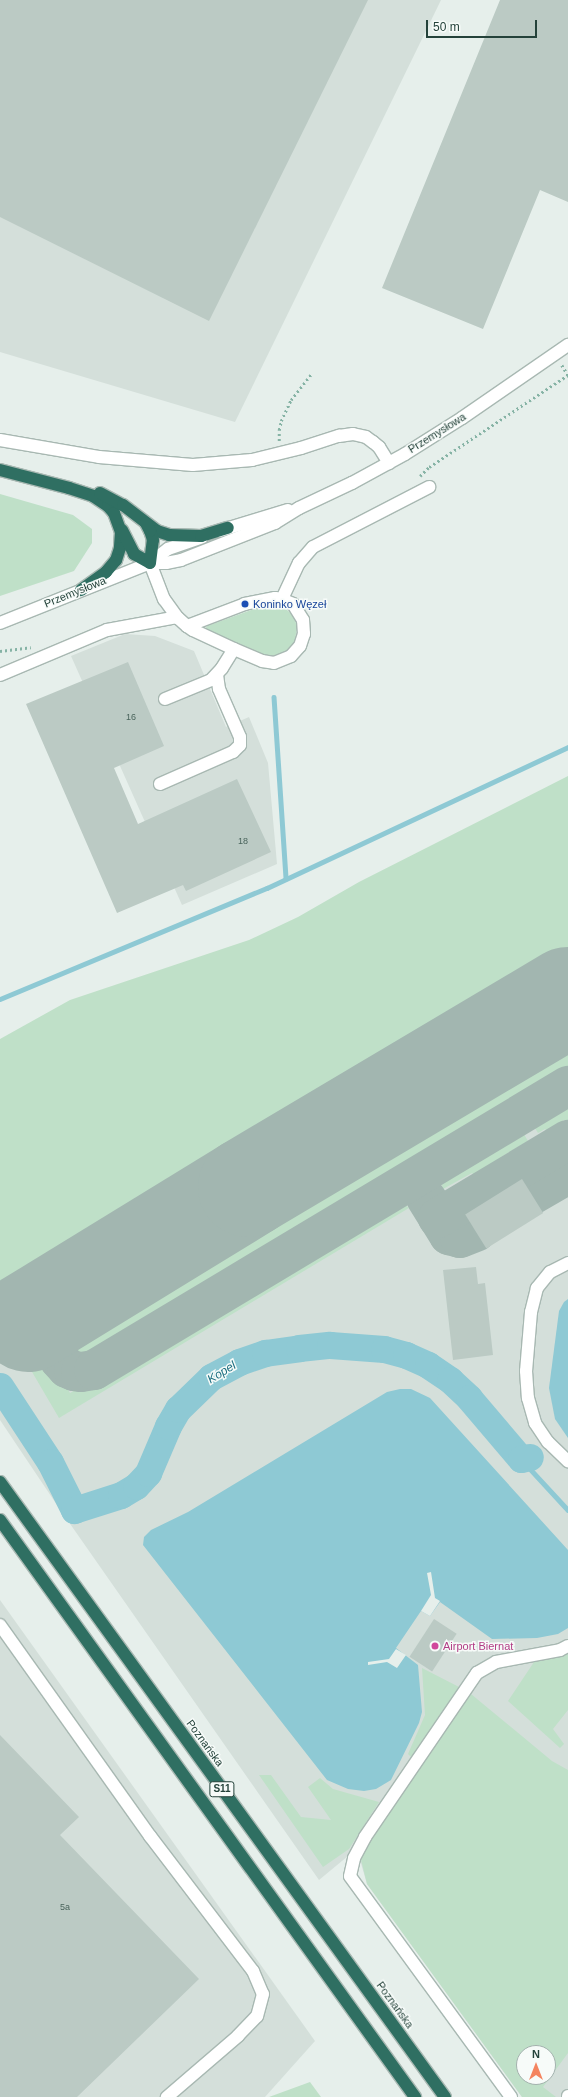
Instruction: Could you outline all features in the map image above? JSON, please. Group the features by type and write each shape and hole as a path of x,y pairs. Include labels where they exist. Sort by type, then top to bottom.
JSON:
{"highway":[{"path":"0,470 69,488 93,496 114,513 134,554 150,563 153,540 150,531 143,520"},
{"path":"69,488 87,489 105,496 164,534 182,537 201,536 228,528"},
{"path":"81,590 106,572 116,560 121,544 120,526"},
{"name":"Poznańska","path":"0,1482 445,2097"},
{"name":"S11","path":"0,1520 415,2097"}],"street":[{"name":"Przemysłowa","path":"150,563 166,563 181,560 275,523 299,508 389,464 462,418 568,345"},
{"path":"0,440 69,453 166,464 193,465 233,463 281,453 339,436 352,434 366,437 373,442 389,464"},
{"path":"282,599 299,563 313,547 426,488"},
{"name":"Przemysłowa","path":"0,623 150,563 161,553 175,546 228,528 299,508"},
{"path":"150,563 164,599 177,617 187,626 234,649 262,661 274,663 285,660 295,651 304,634 303,620 293,604 282,599 259,599 187,626"},
{"path":"0,675 107,630 177,617"},
{"path":"165,699 206,682 217,675 234,649"},
{"path":"160,784 233,752 240,745 240,737 219,689 217,675"},
{"path":"568,1263 550,1272 537,1288 531,1312 526,1365 528,1398 535,1423 548,1442 568,1461"},
{"path":"0,1625 150,1836 253,1971 263,1994 257,2016 238,2036 167,2097"},
{"path":"511,2097 350,1876 354,1858 365,1837 477,1673 496,1662 560,1650 568,1646"}],"path":[{"path":"281,453 279,430 281,421 291,400 311,374"},
{"path":"426,488 418,478 429,467 568,375"}],"shaded area":[{"path":"0,0 441,0 235,422 0,352"},
{"path":"125,634 155,636 194,651 226,727 249,717 268,763 277,864 182,905 71,656"},
{"path":"568,854 568,2097 522,2097 367,1884 360,1860 348,1856 319,1880 59,1508 0,1420 0,1195"},
{"path":"0,1600 315,2041 265,2097 0,2097"}],"green space":[{"path":"0,494 73,515 92,529 92,543 74,571 0,596"},
{"path":"272,605 287,610 294,616 297,627 295,641 290,648 281,654 268,656 262,655 205,629 207,626 257,608"},
{"path":"568,776 568,972 0,1310 0,1039 70,1000 249,940 298,917 359,882"},
{"path":"568,1021 568,1075 91,1360 79,1360 68,1355 58,1339 61,1324"},
{"path":"568,1096 568,1124 564,1120 547,1131 545,1129 538,1133 533,1125 535,1116"},
{"path":"514,1128 522,1131 528,1141 501,1157 506,1165 447,1200 445,1194 475,1176 472,1173 443,1189 438,1172"},
{"path":"396,1197 409,1208 59,1418 18,1348 43,1348 70,1393"},
{"path":"568,1653 568,1710 553,1729 564,1744 560,1748 508,1701 534,1662"},
{"path":"422,1668 461,1688 412,1758 408,1754 425,1715"},
{"path":"471,1694 552,1761 568,1770 568,2053 556,2069 556,2045 516,2045 516,2085 544,2085 543,2087 556,2097 522,2097 367,1884 361,1860 369,1841"},
{"path":"259,1775 271,1775 301,1817 331,1820 308,1787 320,1778 333,1789 379,1802 349,1849 323,1867"},
{"path":"310,2082 321,2097 269,2097"}],"water":[{"path":"568,1299 568,1438 555,1419 549,1388 559,1311 564,1302"},
{"path":"400,1389 411,1389 430,1398 568,1550 568,1628 558,1634 537,1638 492,1639 440,1602 430,1616 421,1611 396,1648 418,1665 422,1712 419,1723 391,1780 376,1789 364,1791 348,1789 327,1780 143,1545 144,1537 151,1530 188,1512 387,1392"}],"pier":[{"path":"431,1572 435,1598 440,1601 430,1616 421,1611 431,1595 427,1573"},
{"path":"396,1649 406,1655 397,1668 387,1662 368,1665 368,1662 389,1659"}],"building":[{"path":"0,0 368,0 209,321 0,217"},
{"path":"500,0 568,0 568,202 540,190 483,329 382,288"},
{"path":"128,662 164,746 114,768 138,824 237,779 271,852 186,891 183,885 117,913 26,704"},
{"path":"522,1179 543,1213 486,1248 465,1215"},
{"path":"476,1267 478,1284 485,1283 493,1355 453,1360 443,1270"},
{"path":"434,1619 457,1634 432,1671 409,1657"},
{"path":"0,1735 79,1817 60,1835 199,1979 77,2097 0,2097"}],"waterway":[{"path":"274,697 286,879"},
{"path":"0,999 267,888 568,747"},
{"name":"Kopel","path":"0,1386 50,1462 74,1510 121,1495 136,1486 148,1473 168,1426 178,1409 211,1377 239,1362 265,1353 299,1348 330,1345 384,1349 406,1355 428,1365 450,1380 469,1398 521,1459 530,1457"},
{"path":"521,1459 568,1510"}],"taxiway":[{"path":"55,1306 44,1317 43,1330 59,1359 67,1368 74,1371 81,1372 94,1370 568,1086"},
{"path":"438,1218 568,1140"},
{"path":"532,1195 568,1174"},
{"path":"426,1198 449,1235 460,1238 476,1232"}],"runway":[{"path":"28,1322 248,1187 568,997"}],"place":[{"name":"Koninko Węzeł","path":"245,604"},
{"name":"Airport Biernat","path":"435,1646"}]}
